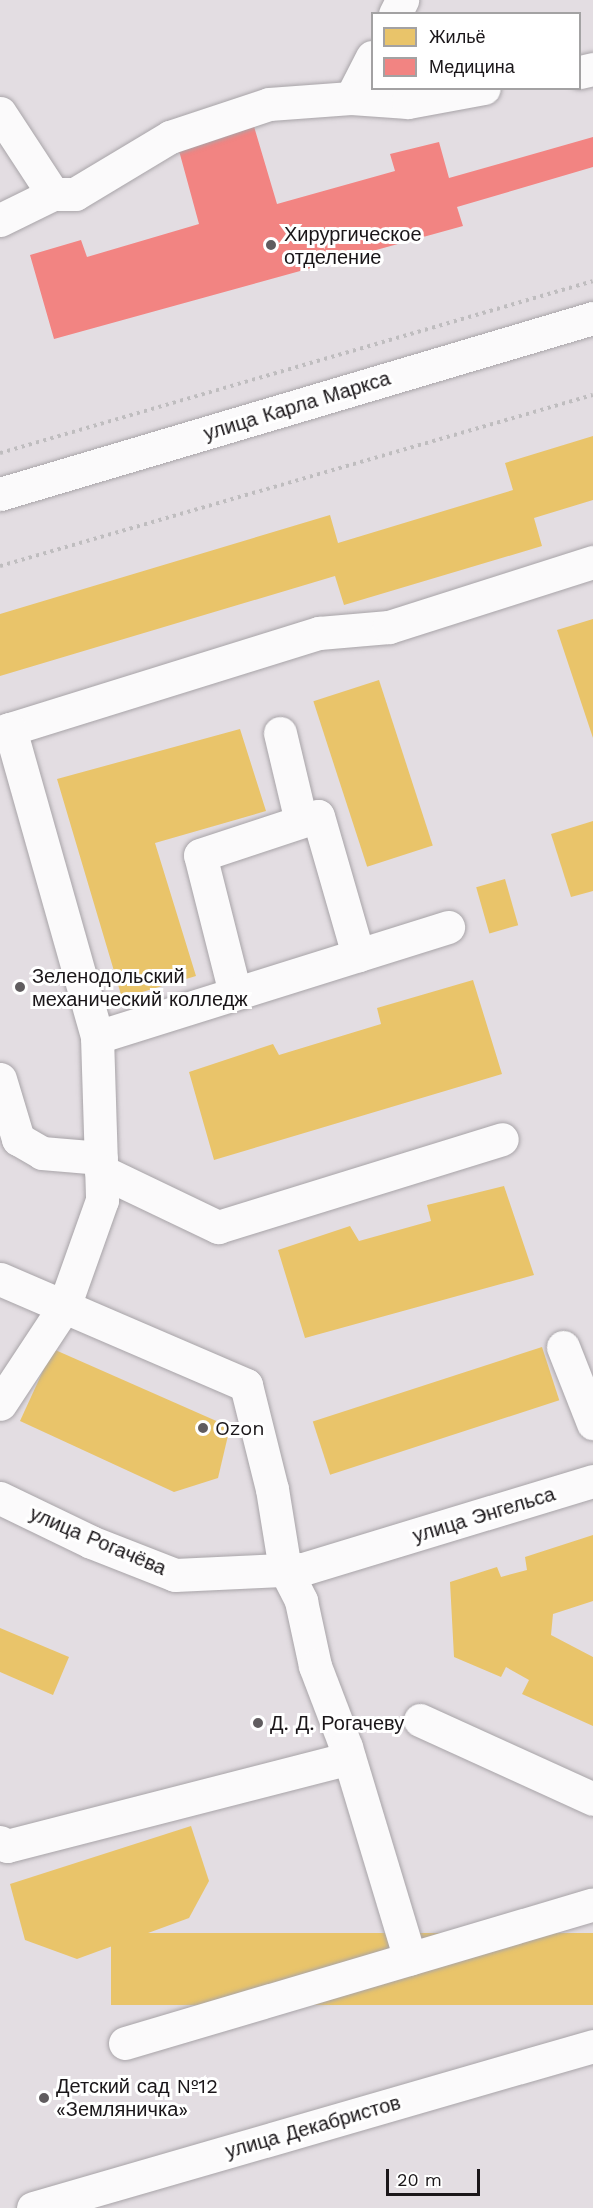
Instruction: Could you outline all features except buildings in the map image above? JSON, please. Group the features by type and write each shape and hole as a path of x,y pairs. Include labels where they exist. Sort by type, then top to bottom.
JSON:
{"street":[{"path":"351,98 371,59"},
{"path":"0,220 53,194 75,194 170,138 269,104 351,98 408,102 473,90"},
{"path":"0,113 53,194"},
{"name":"улица Карла Маркса","path":"2,485 593,318"},
{"path":"0,1404 64,1307 102,1200 96,1037 5,730 319,633 388,627 593,562"},
{"path":"280,733 301,822"},
{"path":"234,993 200,855 318,816 358,955"},
{"path":"96,1037 448,927"},
{"path":"0,1079 18,1139 42,1153 101,1164 218,1227 502,1138"},
{"path":"0,1279 246,1384 272,1489 285,1569 301,1601 315,1666 349,1758 410,1959"},
{"path":"563,1347 593,1423"},
{"name":"улица Энгельса","path":"376,1549 593,1481"},
{"name":"улица Рогачёва","path":"1,1499 91,1542 175,1575 303,1569 376,1549"},
{"path":"420,1720 593,1798"},
{"path":"0,1842 7,1846 349,1758"},
{"path":"125,2043 593,1904"},
{"name":"улица Декабристов","path":"33,2208 593,2046"}],"path":[{"path":"0,453 593,281"},
{"path":"0,566 593,395"}],"place":[{"name":"Хирургическое отделение","path":"271,245"},
{"name":"Зеленодольский механический колледж","path":"20,987"},
{"name":"Ozon","path":"203,1428"},
{"name":"Д. Д. Рогачеву","path":"258,1723"},
{"name":"Детский сад №12 «Земляничка»","path":"44,2098"}]}
